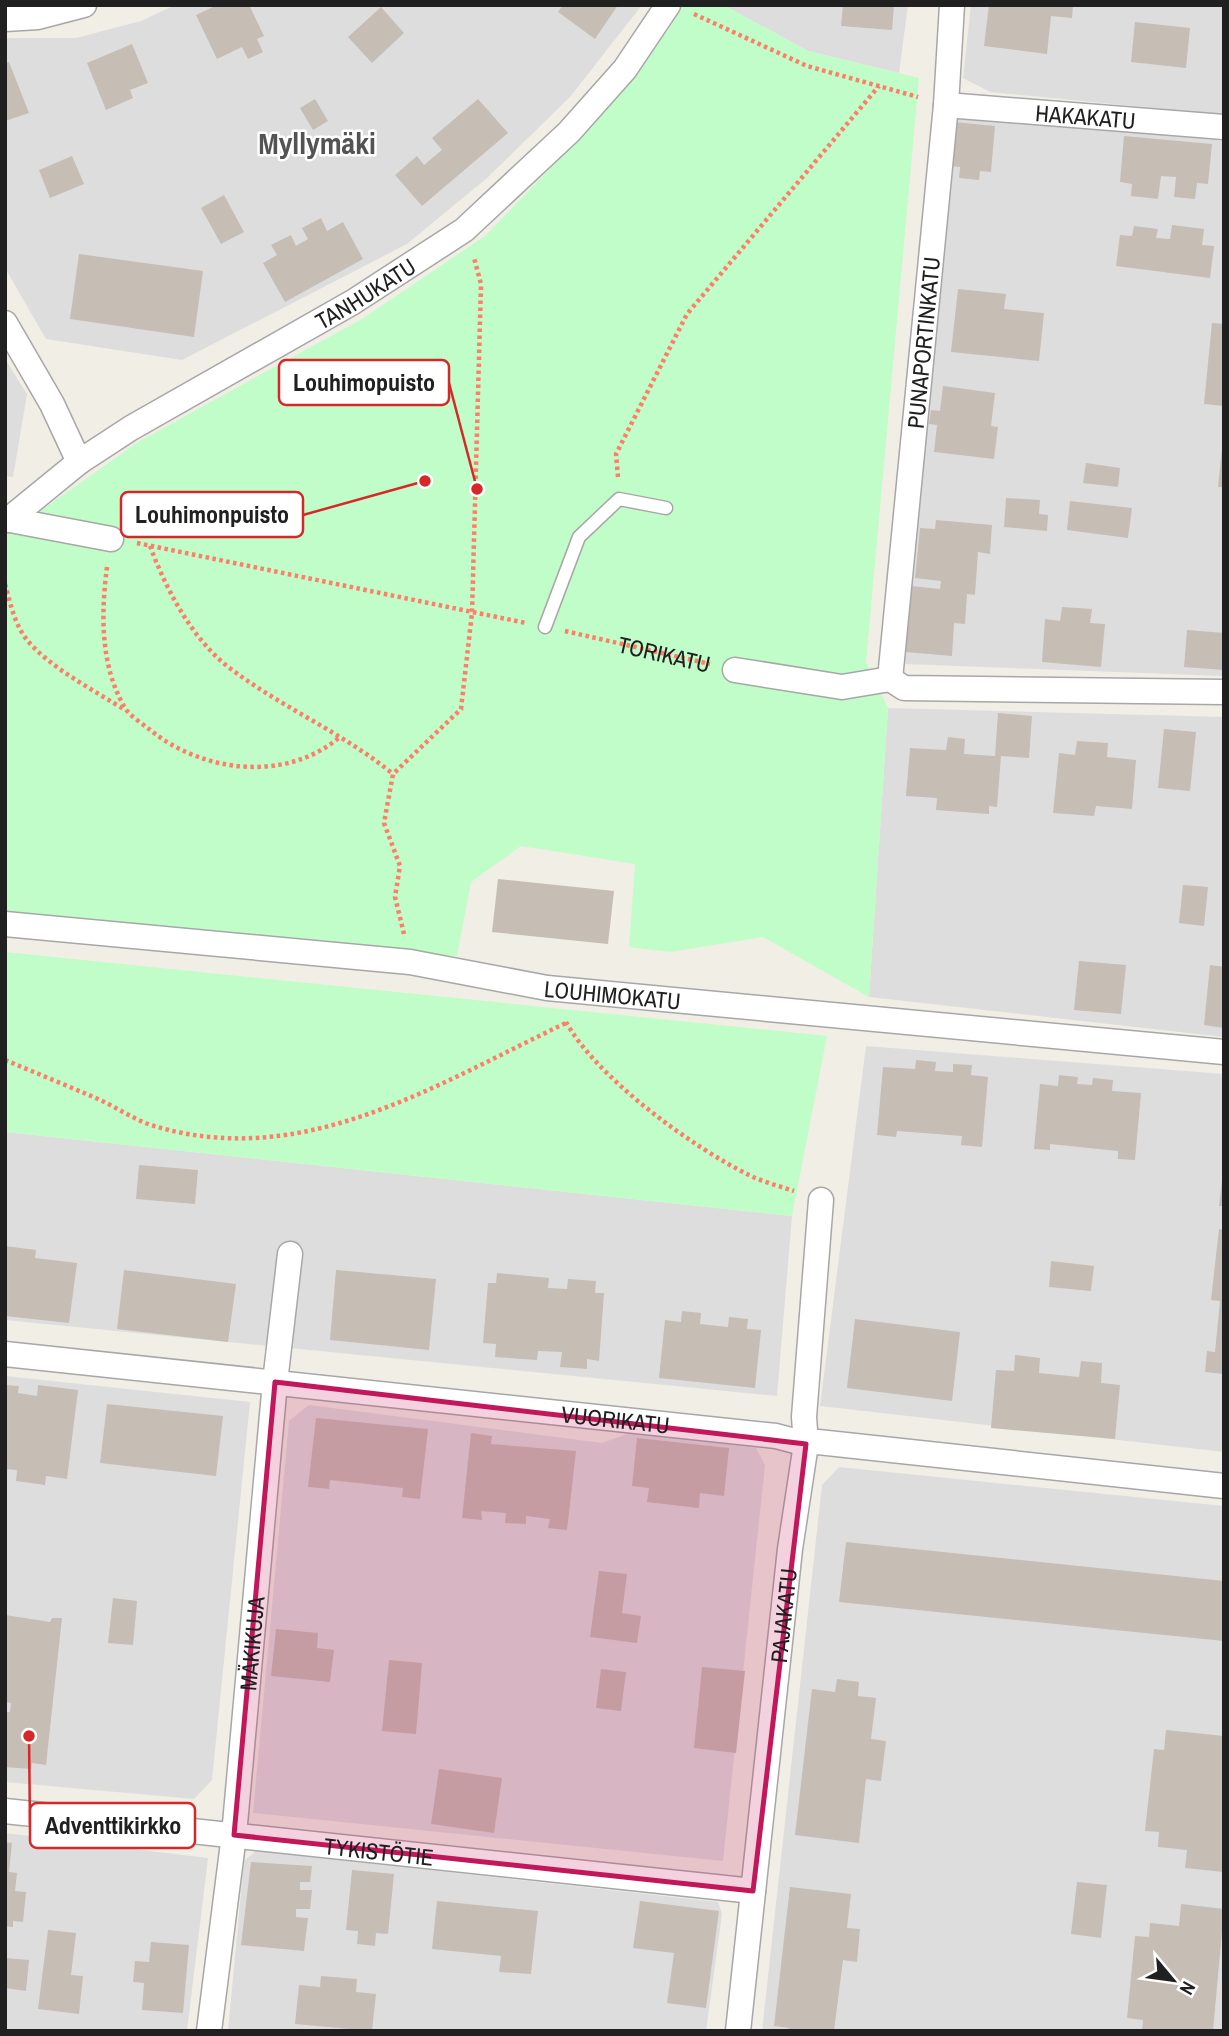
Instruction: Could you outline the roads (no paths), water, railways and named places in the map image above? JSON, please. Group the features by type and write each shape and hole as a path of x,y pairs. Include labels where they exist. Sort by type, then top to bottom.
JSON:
{"street":[{"path":"5,19 38,17 85,5"},
{"name":"PUNAPORTINKATU","path":"890,679 946,105 952,5"},
{"name":"TANHUKATU","path":"7,519 79,462 228,371 353,302 464,230 569,132 677,8"},
{"name":"HAKAKATU","path":"946,105 1224,127"},
{"path":"5,323 52,404 79,462"},
{"path":"7,519 111,539"},
{"name":"TORIKATU","path":"735,670 842,687 890,679 904,688 1224,692"},
{"name":"LOUHIMOKATU","path":"5,924 410,962 547,988 1224,1052"},
{"name":"PAJAKATU","path":"738,2031 790,1549 806,1444 804,1417 821,1200"},
{"name":"MÄKIKUJA","path":"209,2031 234,1835 275,1382 290,1254"},
{"name":"VUORIKATU","path":"5,1354 776,1436 806,1444 817,1442 905,1454 1224,1486"},
{"name":"TYKISTÖTIE","path":"5,1811 753,1891"}],"lane":[{"path":"545,627 579,537 619,499 666,508"}],"place":[{"name":"Louhimonpuisto","path":"425,481"},
{"name":"Louhimopuisto","path":"477,489"},
{"name":"Adventtikirkko","path":"29,1736"}],"district":[{"name":"Myllymäki","path":"317,143"}]}
